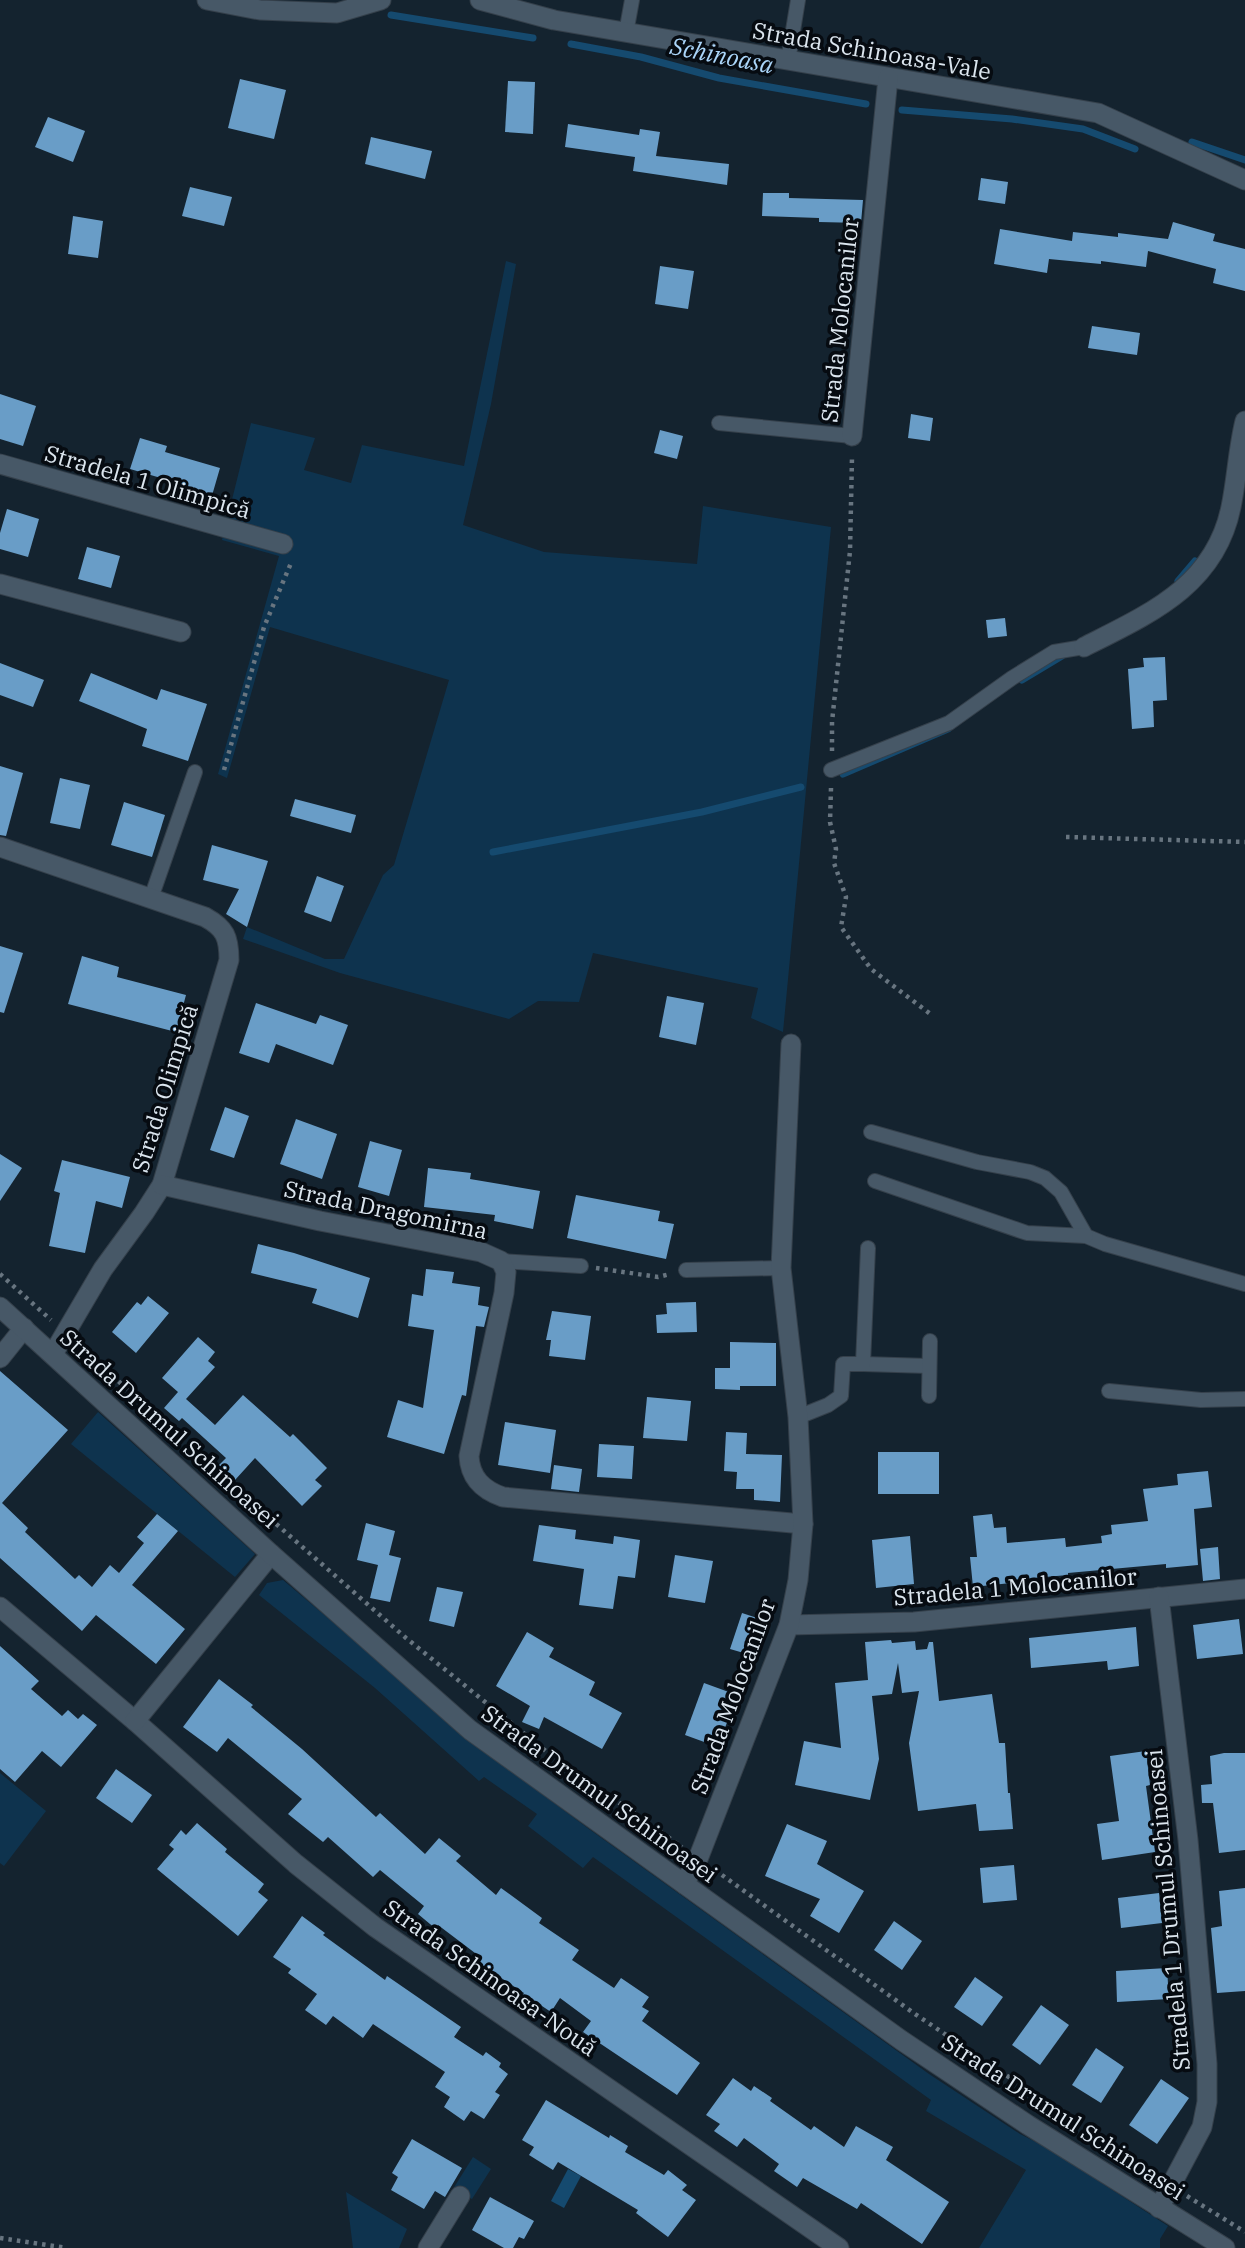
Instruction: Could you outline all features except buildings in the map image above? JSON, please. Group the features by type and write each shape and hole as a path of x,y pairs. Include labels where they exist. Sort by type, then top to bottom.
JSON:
{"street":[{"path":"207,0 260,10 337,13 381,0"},
{"name":"Strada Schinoasa-Vale","path":"480,0 554,20 1098,113 1245,180"},
{"name":"Strada Molocanilor","path":"852,436 888,78"},
{"path":"1084,647 1166,603 1206,564 1223,532 1231,508 1245,421"},
{"name":"Stradela 1 Olimpică","path":"0,464 283,544"},
{"path":"0,584 181,632"},
{"name":"Strada Olimpică","path":"0,847 205,917 219,925 226,933 229,944 229,960 162,1185 145,1213 103,1269 53,1354"},
{"name":"Strada Molocanilor","path":"684,1884 698,1859 789,1625 798,1580 803,1524 798,1417 781,1268 791,1044"},
{"name":"Strada Dragomirna","path":"162,1185 320,1221 481,1252 501,1261 506,1272 504,1293 469,1456 472,1473 492,1494 803,1524"},
{"name":"Strada Drumul Schinoasei","path":"0,1307 271,1554 470,1730 913,2048 1028,2125 1225,2248"},
{"path":"0,1358 24,1328"},
{"path":"135,1721 271,1554"},
{"name":"Stradela 1 Molocanilor","path":"789,1625 914,1622 1245,1589"},
{"name":"Stradela 1 Drumul Schinoasei","path":"1159,1597 1188,1840 1207,2064 1207,2102 1202,2127 1159,2208"},
{"name":"Strada Schinoasa-Nouă","path":"0,1607 135,1721 296,1864 374,1927 839,2248"},
{"path":"428,2248 460,2196"}],"lane":[{"path":"626,33 632,0"},
{"path":"788,61 798,0"},
{"name":"Strada Molocanilor","path":"719,423 852,436"},
{"path":"831,770 949,723 1054,652 1084,647"},
{"path":"151,898 195,772"},
{"path":"871,1132 1045,1178 1061,1192 1086,1236"},
{"path":"875,1181 1027,1233 1086,1236 1105,1244 1245,1284"},
{"path":"863,1364 868,1248"},
{"path":"501,1261 581,1266"},
{"path":"686,1270 781,1268"},
{"path":"929,1396 930,1341"},
{"path":"798,1417 828,1405 841,1396 843,1364 929,1366"},
{"path":"1109,1391 1201,1400 1245,1399"}],"path":[{"path":"224,770 264,628 291,564 290,552 283,544"},
{"path":"1066,837 1245,842"},
{"path":"581,1266 659,1276 686,1270"},
{"path":"0,1274 225,1479 406,1638 547,1752 915,2014 1170,2185 1245,2232"},
{"path":"0,2238 67,2248"}],"shaded area":[{"path":"506,261 516,264 491,404 463,525 544,552 697,564 703,506 831,527 783,1032 751,1018 758,988 593,953 579,1002 538,1001 509,1019 340,973 243,939 247,927 325,959 344,959 383,875 394,865 449,680 270,627 227,778 218,774 279,556 222,540 251,423 315,438 304,470 351,483 362,445 464,466"},
{"path":"98,1412 255,1554 235,1577 71,1444"},
{"path":"283,1580 492,1757 589,1829 929,2074 1168,2226 1160,2239 1160,2248 979,2248 1026,2170 926,2111 931,2100 593,1857 583,1868 528,1826 537,1814 484,1777 479,1781 375,1688 259,1595 267,1583"},
{"path":"0,1773 46,1811 4,1866 0,1863"},
{"path":"473,2157 491,2169 472,2199 453,2189"},
{"path":"568,2169 581,2176 564,2208 551,2201"},
{"path":"346,2192 407,2229 399,2248 353,2248"}],"waterway":[{"name":"Schinoasa","path":"391,15 533,38"},
{"name":"Schinoasa","path":"571,44 641,57 719,78 866,104"},
{"name":"Schinoasa","path":"902,110 1012,119 1083,129 1135,149"},
{"name":"Schinoasa","path":"1192,142 1245,160"},
{"path":"1178,581 1195,561"},
{"path":"1022,680 1062,656"},
{"path":"843,774 948,729"},
{"path":"493,852 702,812 801,787"}]}
